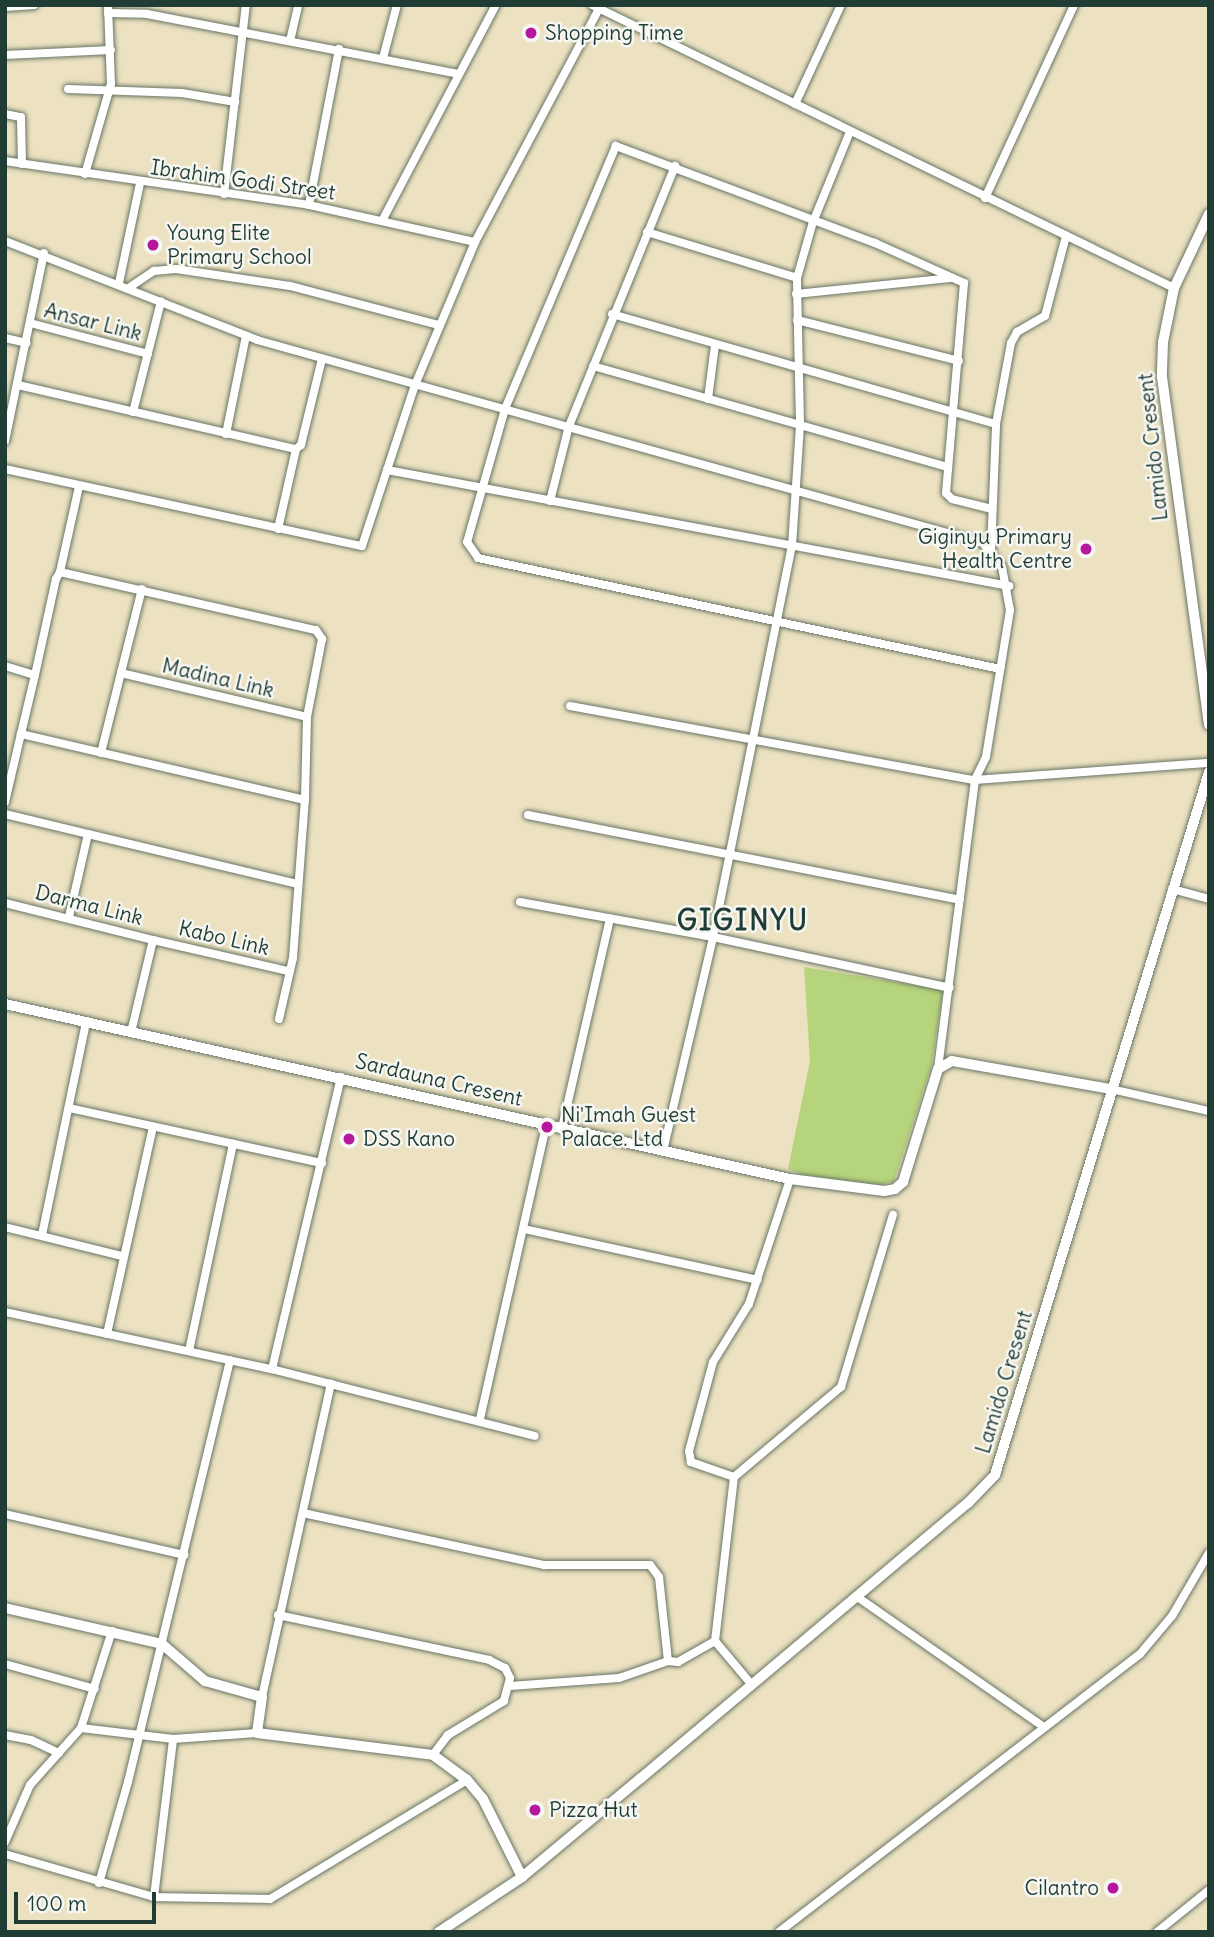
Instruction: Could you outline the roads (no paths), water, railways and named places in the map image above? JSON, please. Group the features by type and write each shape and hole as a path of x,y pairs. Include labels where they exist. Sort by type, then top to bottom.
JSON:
{"street":[{"path":"5,7 34,5"},
{"path":"162,17 163,5"},
{"path":"224,194 246,5"},
{"path":"290,41 298,5"},
{"path":"383,58 397,5"},
{"path":"383,219 496,5"},
{"path":"610,14 614,5"},
{"path":"795,104 841,5"},
{"path":"985,198 1074,5"},
{"path":"5,469 362,546 415,385 475,242 596,7 1174,288"},
{"path":"85,174 109,88 111,50 108,9 339,49 458,74"},
{"path":"309,205 339,49"},
{"path":"5,55 111,50"},
{"path":"68,89 109,88 235,102"},
{"path":"5,114 21,117 22,163"},
{"path":"663,1151 732,852 792,546 798,488 800,425 797,278 813,222 850,132"},
{"path":"992,509 948,497 948,467 966,289 955,277 675,166 616,146 610,152 505,409 467,542 478,558 1000,669"},
{"name":"Ibrahim Godi Street","path":"5,161 140,183 309,205 383,219 475,242"},
{"path":"550,501 569,426 612,314 675,166"},
{"path":"119,283 140,183"},
{"name":"Lamido Cresent","path":"1209,214 1174,288 1163,342 1162,377 1209,725"},
{"path":"647,232 797,278"},
{"path":"991,551 996,424 1013,336 1045,316 1066,236"},
{"path":"5,241 44,253 246,336 972,538 991,551 1009,586 1000,669 986,757 975,780 938,1069"},
{"path":"5,441 44,253"},
{"path":"130,287 154,271 176,269 290,286 439,325"},
{"path":"796,294 955,277"},
{"path":"133,412 161,301"},
{"path":"612,314 799,370 996,424"},
{"path":"797,320 959,361"},
{"name":"Ansar Link","path":"30,323 148,354"},
{"path":"226,434 246,336"},
{"path":"5,338 26,343"},
{"path":"708,399 715,345"},
{"path":"278,530 296,449 301,445 322,359"},
{"path":"593,366 948,467"},
{"path":"18,385 296,449"},
{"path":"387,470 480,490 1009,586"},
{"path":"5,802 79,486"},
{"path":"60,572 316,630 322,639 307,717 305,800 293,958 279,1020"},
{"path":"101,753 142,589"},
{"path":"5,666 35,674"},
{"name":"Madina Link","path":"121,673 307,717"},
{"path":"570,705 975,780 1209,763"},
{"path":"20,734 305,800"},
{"name":"Lamido Cresent","path":"439,1932 522,1877 968,1503 995,1475 1209,772"},
{"path":"5,814 299,884"},
{"path":"528,815 732,852 960,900"},
{"path":"69,917 88,834"},
{"path":"1172,889 1209,899"},
{"path":"520,902 713,937 950,988"},
{"name":"Darma Link","path":"5,903 153,940 131,1032"},
{"path":"562,1128 610,918"},
{"name":"Kabo Link","path":"153,940 288,971"},
{"name":"Sardauna Cresent","path":"5,1004 790,1179 895,1189 903,1182 938,1069"},
{"path":"42,1235 86,1022"},
{"path":"938,1069 952,1062 969,1062 1209,1111"},
{"path":"272,1369 341,1077"},
{"path":"69,1108 322,1163"},
{"path":"480,1419 546,1125"},
{"path":"107,1334 122,1256 153,1127"},
{"path":"189,1351 233,1144"},
{"path":"734,1477 688,1458 713,1363 749,1304 790,1179"},
{"path":"752,1685 716,1641 734,1477 841,1387 893,1215"},
{"path":"5,1227 122,1256"},
{"path":"524,1229 758,1280"},
{"path":"5,1312 272,1369 480,1419 535,1436"},
{"path":"99,1883 162,1644 230,1360"},
{"path":"257,1733 278,1615 331,1383"},
{"path":"303,1513 544,1565 650,1565 659,1577 668,1661"},
{"path":"5,1514 184,1555"},
{"path":"779,1932 1156,1638 1209,1553"},
{"path":"856,1596 1044,1727"},
{"path":"5,1608 112,1630 162,1644 205,1681 262,1698"},
{"path":"278,1615 489,1660 505,1668 510,1686 504,1701 448,1735 433,1755"},
{"path":"5,1842 30,1785 81,1728 112,1630"},
{"path":"510,1686 619,1678 668,1661 678,1662 716,1641"},
{"path":"5,1664 95,1689"},
{"path":"81,1728 173,1739 257,1733 433,1755 467,1780 496,1820 522,1877"},
{"path":"5,1735 31,1740 59,1753"},
{"path":"154,1897 173,1739"},
{"path":"5,1853 99,1883 154,1897 270,1899 467,1780"},
{"path":"1157,1932 1209,1890"}],"place":[{"name":"Shopping Time","path":"531,33"},
{"name":"Young Elite Primary School","path":"153,245"},
{"name":"Giginyu Primary Health Centre","path":"1086,549"},
{"name":"Ni'Imah Guest Palace. Ltd","path":"547,1127"},
{"name":"DSS Kano","path":"349,1139"},
{"name":"Pizza Hut","path":"535,1810"},
{"name":"Cilantro","path":"1113,1888"}],"district":[{"name":"GIGINYU","path":"743,920"}]}
